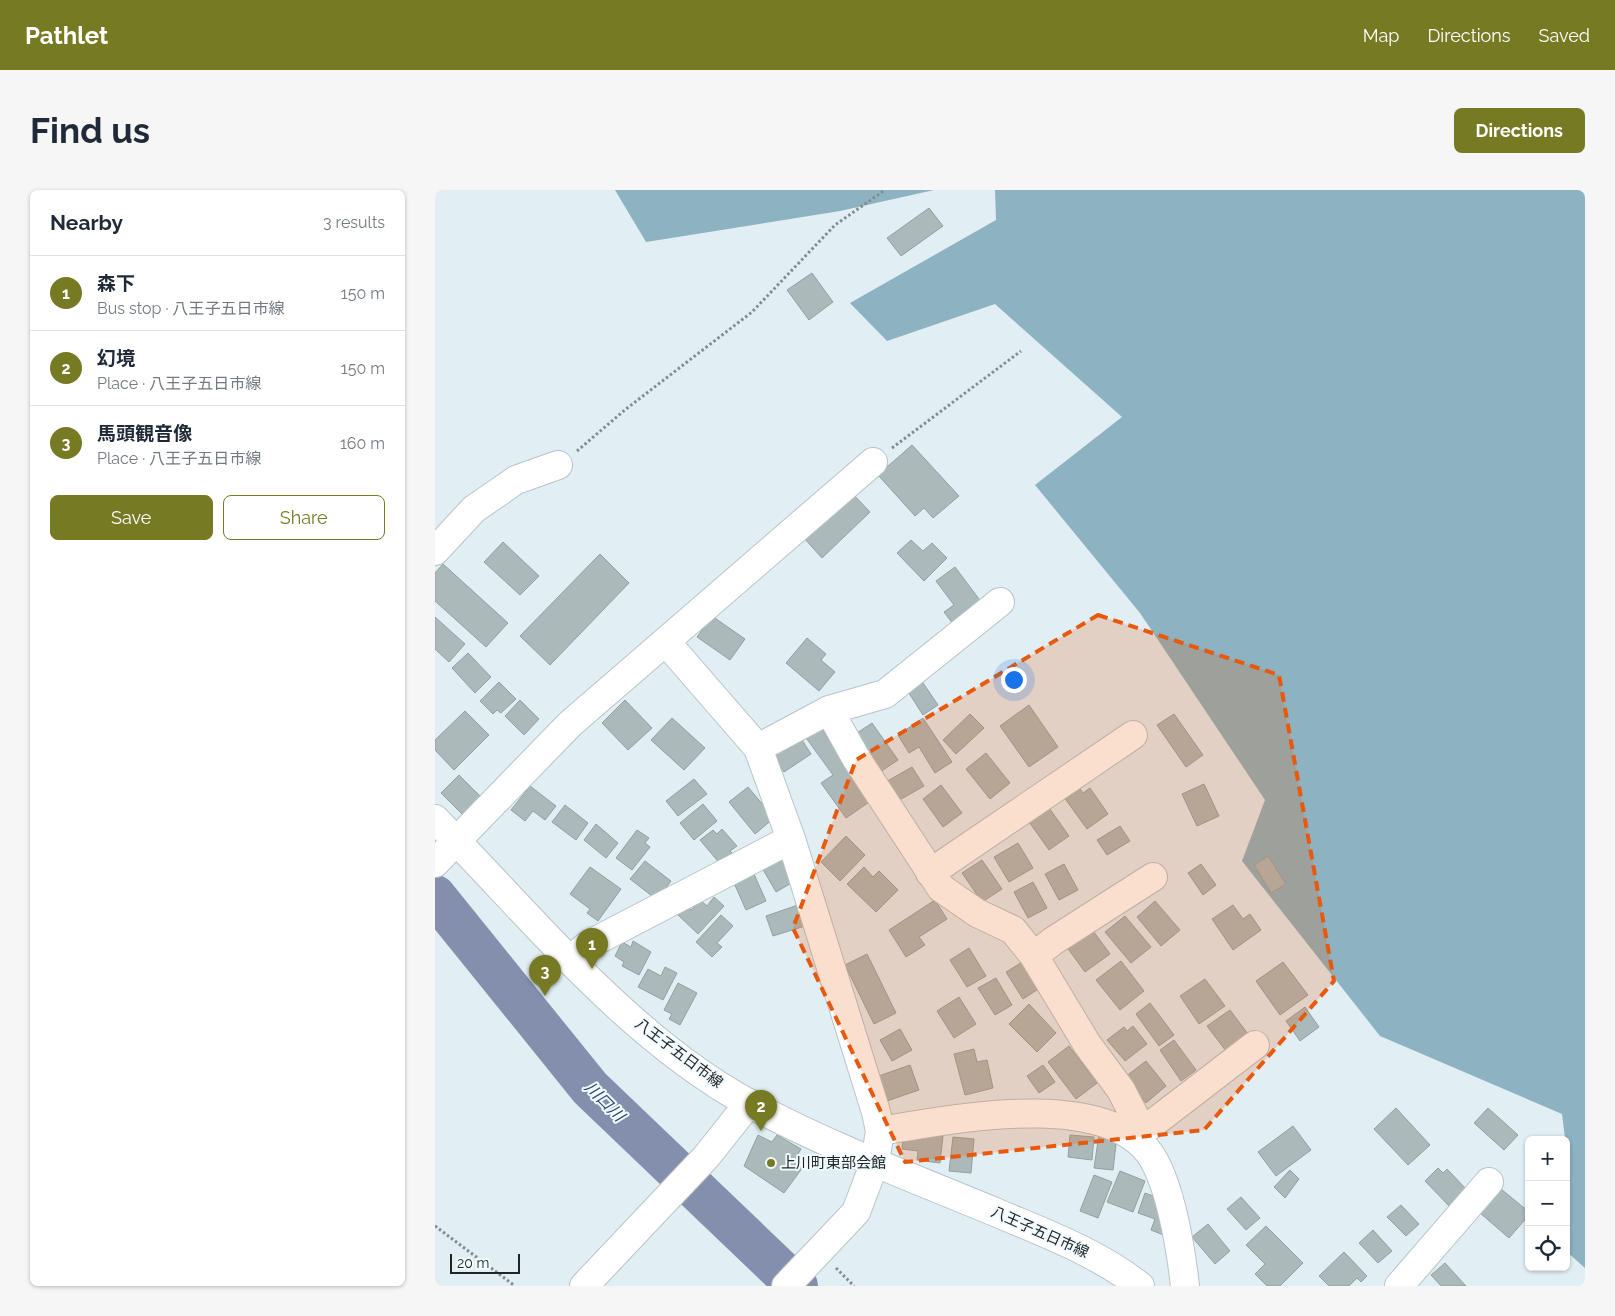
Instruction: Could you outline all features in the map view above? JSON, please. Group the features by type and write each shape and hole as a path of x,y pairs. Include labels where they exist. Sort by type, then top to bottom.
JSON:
{"street":[{"path":"437,862 569,724 873,462"},
{"path":"435,551 474,509 516,480 558,465"},
{"path":"758,748 829,710 885,694 1000,602"},
{"path":"666,642 758,748 791,839 876,1112 880,1131 875,1162 856,1212 786,1286"},
{"path":"829,710 856,758 941,888 977,913 1013,930 1034,956 1087,1044 1121,1090 1136,1118 1135,1138"},
{"path":"930,873 1133,735"},
{"name":"八王子五日市線","path":"435,819 571,959 635,1021 677,1056 749,1103 875,1162 1065,1242 1115,1268 1140,1286"},
{"path":"571,959 589,945 791,839"},
{"path":"1034,956 1053,941 1153,877"},
{"path":"1135,1138 1255,1045"},
{"path":"584,1286 705,1157 749,1103"},
{"path":"880,1131 984,1115 1034,1114 1092,1120 1115,1128 1135,1138 1151,1157 1159,1171 1176,1224 1185,1286"},
{"path":"1399,1286 1489,1182"}],"path":[{"path":"558,465 626,409 752,312 835,225 885,190"},
{"path":"873,462 1021,351"},
{"path":"435,1226 515,1286"}],"highlighted area":[{"path":"1098,615 1279,675 1334,981 1204,1130 905,1162 793,928 856,760"}],"shaded area":[{"path":"615,190 934,190 840,211 646,242"},
{"path":"995,190 1585,190 1585,1268 1570,1255 1570,1136 1565,1136 1562,1114 1380,1036 1242,861 1265,800 1140,613 1035,485 1122,417 995,304 887,341 850,303 996,220"}],"building":[{"path":"929,208 943,226 901,256 887,238"},
{"path":"812,273 833,302 809,320 787,290"},
{"path":"912,445 959,496 933,518 924,508 915,516 878,475"},
{"path":"850,491 870,512 822,558 803,537"},
{"path":"911,540 923,551 932,543 947,558 924,581 897,553"},
{"path":"503,542 539,576 520,595 484,562"},
{"path":"600,554 629,583 550,665 520,636"},
{"path":"443,564 508,623 486,647 435,601 435,573"},
{"path":"955,567 982,603 953,624 944,612 954,605 936,581"},
{"path":"712,616 745,639 730,660 697,637"},
{"path":"435,617 465,644 449,662 435,649"},
{"path":"807,638 826,654 821,660 835,672 819,691 786,663"},
{"path":"468,653 491,677 475,693 452,668"},
{"path":"921,680 938,705 923,715 907,690"},
{"path":"499,682 516,699 501,713 497,710 493,714 480,701"},
{"path":"520,700 539,719 524,735 505,716"},
{"path":"625,700 652,728 628,750 602,723"},
{"path":"1029,705 1058,747 1029,767 1000,726"},
{"path":"465,711 489,735 454,770 435,750 435,740"},
{"path":"970,714 984,728 956,754 943,740"},
{"path":"1174,714 1203,755 1186,767 1157,725"},
{"path":"672,718 705,748 684,770 651,740"},
{"path":"923,718 952,762 935,773 919,747 909,753 898,735"},
{"path":"872,723 898,760 877,774 851,737"},
{"path":"819,725 872,800 846,818 821,783 833,775 804,735"},
{"path":"800,737 811,754 784,772 772,755"},
{"path":"986,753 1010,783 990,799 966,769"},
{"path":"912,767 924,786 896,802 884,783"},
{"path":"459,775 481,797 463,815 441,793"},
{"path":"694,779 707,794 678,816 666,801"},
{"path":"1076,783 1083,793 1090,788 1108,814 1087,829 1061,793"},
{"path":"1204,784 1219,816 1197,826 1182,794"},
{"path":"941,785 962,813 943,827 923,799"},
{"path":"530,786 556,806 545,820 533,811 525,821 511,810"},
{"path":"748,787 774,818 755,834 729,802"},
{"path":"703,804 717,821 694,840 680,823"},
{"path":"565,805 588,823 576,840 552,822"},
{"path":"1047,805 1069,836 1049,850 1027,819"},
{"path":"596,824 618,843 606,858 584,840"},
{"path":"1120,826 1130,841 1107,855 1097,840"},
{"path":"722,829 737,846 730,851 734,855 721,865 700,840 713,830 717,834"},
{"path":"637,830 649,838 645,843 650,847 632,870 616,858"},
{"path":"846,836 865,855 840,881 821,862"},
{"path":"1018,843 1033,868 1009,882 994,857"},
{"path":"780,855 795,881 776,892 761,866"},
{"path":"1268,856 1286,884 1271,893 1254,865"},
{"path":"982,860 1002,889 982,902 962,873"},
{"path":"645,861 671,881 657,900 630,879"},
{"path":"1064,864 1078,890 1059,900 1045,874"},
{"path":"1201,864 1216,885 1203,895 1188,873"},
{"path":"590,867 621,889 598,921 587,913 590,909 570,894"},
{"path":"864,867 873,877 879,871 898,890 876,912 847,884"},
{"path":"754,874 766,901 746,910 734,883"},
{"path":"1033,882 1047,908 1028,918 1014,892"},
{"path":"714,897 724,906 698,934 678,915 687,905 691,910 700,900 707,906"},
{"path":"935,900 947,919 919,937 925,945 906,957 889,930"},
{"path":"1155,901 1180,930 1161,946 1137,917"},
{"path":"798,905 805,926 773,936 766,916"},
{"path":"1233,905 1243,919 1250,914 1261,930 1233,950 1212,919"},
{"path":"721,915 733,926 717,943 722,947 712,957 696,942"},
{"path":"1125,916 1151,947 1131,963 1105,932"},
{"path":"1091,928 1110,954 1085,972 1066,946"},
{"path":"633,941 651,952 639,975 622,966 624,962 615,956 622,942 631,947"},
{"path":"969,948 986,976 967,987 950,960"},
{"path":"867,954 896,1013 874,1024 845,965"},
{"path":"1024,961 1040,988 1023,999 1006,972"},
{"path":"1121,961 1144,991 1120,1010 1096,980"},
{"path":"1283,962 1308,995 1280,1015 1256,981"},
{"path":"665,967 677,973 663,1000 638,987 648,969 661,976"},
{"path":"996,978 1012,1005 995,1015 978,988"},
{"path":"1205,979 1225,1006 1199,1024 1180,996"},
{"path":"678,983 697,993 680,1025 669,1019 672,1014 664,1010"},
{"path":"959,997 976,1024 954,1038 937,1011"},
{"path":"1150,1003 1174,1035 1159,1046 1136,1014"},
{"path":"1029,1004 1056,1033 1037,1052 1009,1024"},
{"path":"1305,1007 1319,1027 1300,1041 1286,1021"},
{"path":"1230,1010 1251,1038 1229,1055 1207,1026"},
{"path":"1133,1026 1147,1044 1125,1061 1107,1040 1124,1027 1127,1031"},
{"path":"900,1029 912,1050 892,1061 880,1040"},
{"path":"1174,1040 1196,1070 1181,1081 1160,1050"},
{"path":"1069,1046 1097,1083 1076,1099 1048,1062"},
{"path":"974,1049 977,1062 987,1060 993,1088 965,1095 954,1054"},
{"path":"1146,1061 1166,1086 1146,1103 1125,1077"},
{"path":"910,1065 919,1090 881,1103 873,1078"},
{"path":"1043,1065 1055,1082 1039,1093 1027,1076"},
{"path":"1396,1108 1430,1145 1408,1165 1374,1129"},
{"path":"1488,1108 1518,1135 1504,1150 1474,1123"},
{"path":"1293,1126 1311,1150 1276,1176 1258,1152"},
{"path":"924,1134 943,1136 940,1163 917,1160 918,1151 902,1149 903,1137 923,1140"},
{"path":"1099,1134 1117,1136 1113,1170 1094,1168"},
{"name":"上川町東部会館","path":"758,1135 772,1142 777,1135 801,1149 794,1161 803,1167 784,1193 744,1166"},
{"path":"1070,1135 1094,1137 1092,1160 1068,1157"},
{"path":"953,1137 974,1139 971,1173 949,1171"},
{"path":"1438,1168 1443,1173 1447,1169 1468,1191 1451,1208 1425,1181"},
{"path":"1290,1170 1299,1179 1285,1198 1274,1187"},
{"path":"1120,1171 1145,1181 1133,1212 1107,1202"},
{"path":"1094,1175 1112,1182 1098,1218 1080,1211"},
{"path":"1501,1189 1525,1209 1525,1220 1509,1238 1480,1213"},
{"path":"1145,1193 1159,1198 1166,1236 1151,1230 1155,1219 1138,1213"},
{"path":"1241,1197 1260,1218 1246,1230 1227,1209"},
{"path":"1401,1205 1419,1224 1406,1236 1387,1217"},
{"path":"1208,1224 1230,1251 1215,1264 1192,1237"},
{"path":"1266,1226 1303,1263 1280,1286 1267,1286 1255,1274 1265,1264 1246,1245"},
{"path":"1373,1230 1392,1251 1378,1263 1359,1243"},
{"path":"1344,1252 1367,1276 1361,1282 1357,1278 1349,1286 1329,1286 1319,1276"},
{"path":"1445,1263 1466,1286 1441,1286 1431,1275"}],"waterway":[{"name":"川口川","path":"435,896 590,1088 797,1286"}],"place":[{"name":"森下","path":"592,969"},
{"name":"馬頭観音像","path":"545,996"},
{"name":"幻境","path":"761,1131"},
{"name":"上川町東部会館","path":"771,1163"}]}
